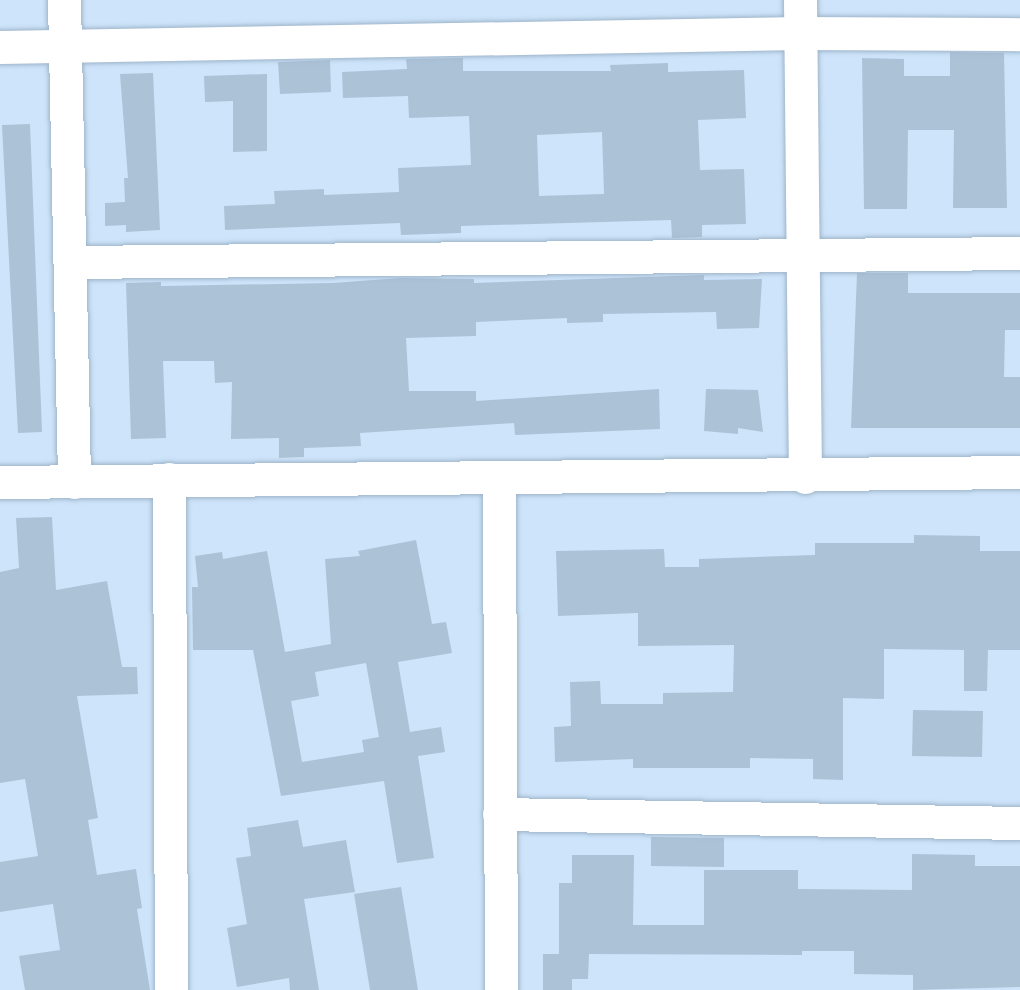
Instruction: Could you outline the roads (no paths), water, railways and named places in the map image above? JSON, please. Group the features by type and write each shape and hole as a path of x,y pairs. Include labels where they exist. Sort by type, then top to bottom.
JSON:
{"street":[{"path":"64,0 63,45 74,482"},
{"path":"800,0 805,477"},
{"path":"0,47 799,33 1020,34"},
{"path":"70,262 802,253 1020,253"},
{"path":"0,482 169,479 805,477 1020,472"},
{"path":"169,479 171,990"},
{"path":"499,479 501,990"},
{"path":"499,814 1020,823"}]}
